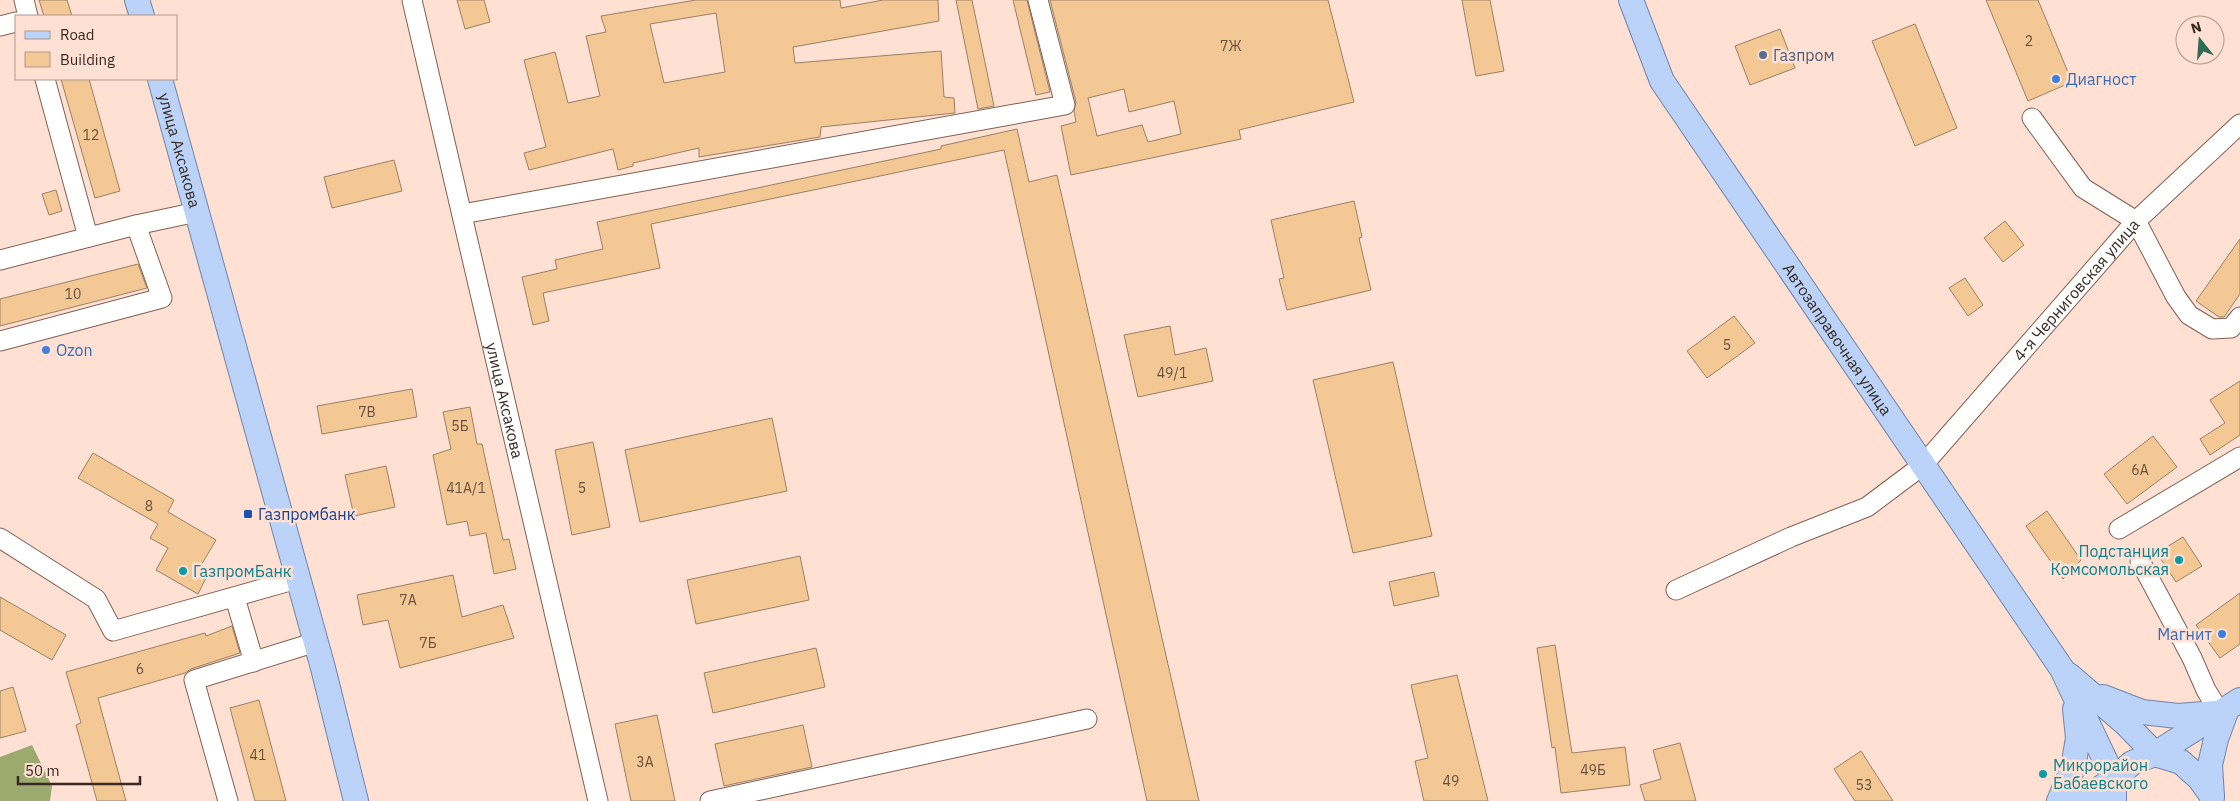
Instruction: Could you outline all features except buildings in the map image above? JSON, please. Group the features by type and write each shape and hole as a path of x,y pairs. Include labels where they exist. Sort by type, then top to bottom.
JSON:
{"main road":[{"path":"137,0 142,15"},
{"name":"Автозаправочная улица","path":"1631,0 1662,82 2062,669 2079,690 2114,790"},
{"name":"улица Аксакова","path":"160,80 316,642 356,801"},
{"path":"2079,690 2142,712 2178,716 2229,707"},
{"path":"2079,690 2126,724 2155,754 2181,762 2199,778 2212,798"},
{"path":"2059,801 2073,768 2078,738 2079,690"},
{"path":"2081,801 2114,790 2132,763 2155,754 2229,707"},
{"path":"2212,798 2210,765 2216,739 2229,707"}],"street":[{"path":"24,0 28,15"},
{"name":"улица Аксакова","path":"412,0 598,801"},
{"path":"462,214 1066,105 1038,0"},
{"path":"0,26 15,22"},
{"path":"45,80 88,237"},
{"path":"2032,118 2084,188 2136,221 2176,297 2189,315 2212,329 2231,328 2240,316"},
{"name":"4-я Черниговская улица","path":"1676,590 1791,537 1867,507 1923,465 2136,221 2240,124"},
{"path":"0,260 136,225 197,212"},
{"path":"0,341 162,298 136,225"},
{"path":"2119,529 2240,457"},
{"path":"0,538 96,599 113,631 297,579"},
{"path":"2140,561 2192,658 2206,690 2229,707"},
{"path":"235,598 254,662"},
{"path":"228,801 194,680 316,642"},
{"path":"710,801 1087,719"}],"green space":[{"path":"32,745 52,786 50,801 0,801 0,757"}],"place":[{"name":"Газпром","path":"1763,55"},
{"name":"Диагност","path":"2056,79"},
{"name":"Ozon","path":"46,350"},
{"name":"Газпромбанк","path":"248,514"},
{"name":"Подстанция Комсомольская","path":"2179,560"},
{"name":"ГазпромБанк","path":"183,571"},
{"name":"Магнит","path":"2222,634"},
{"name":"Микрорайон Бабаевского","path":"2043,774"}]}
